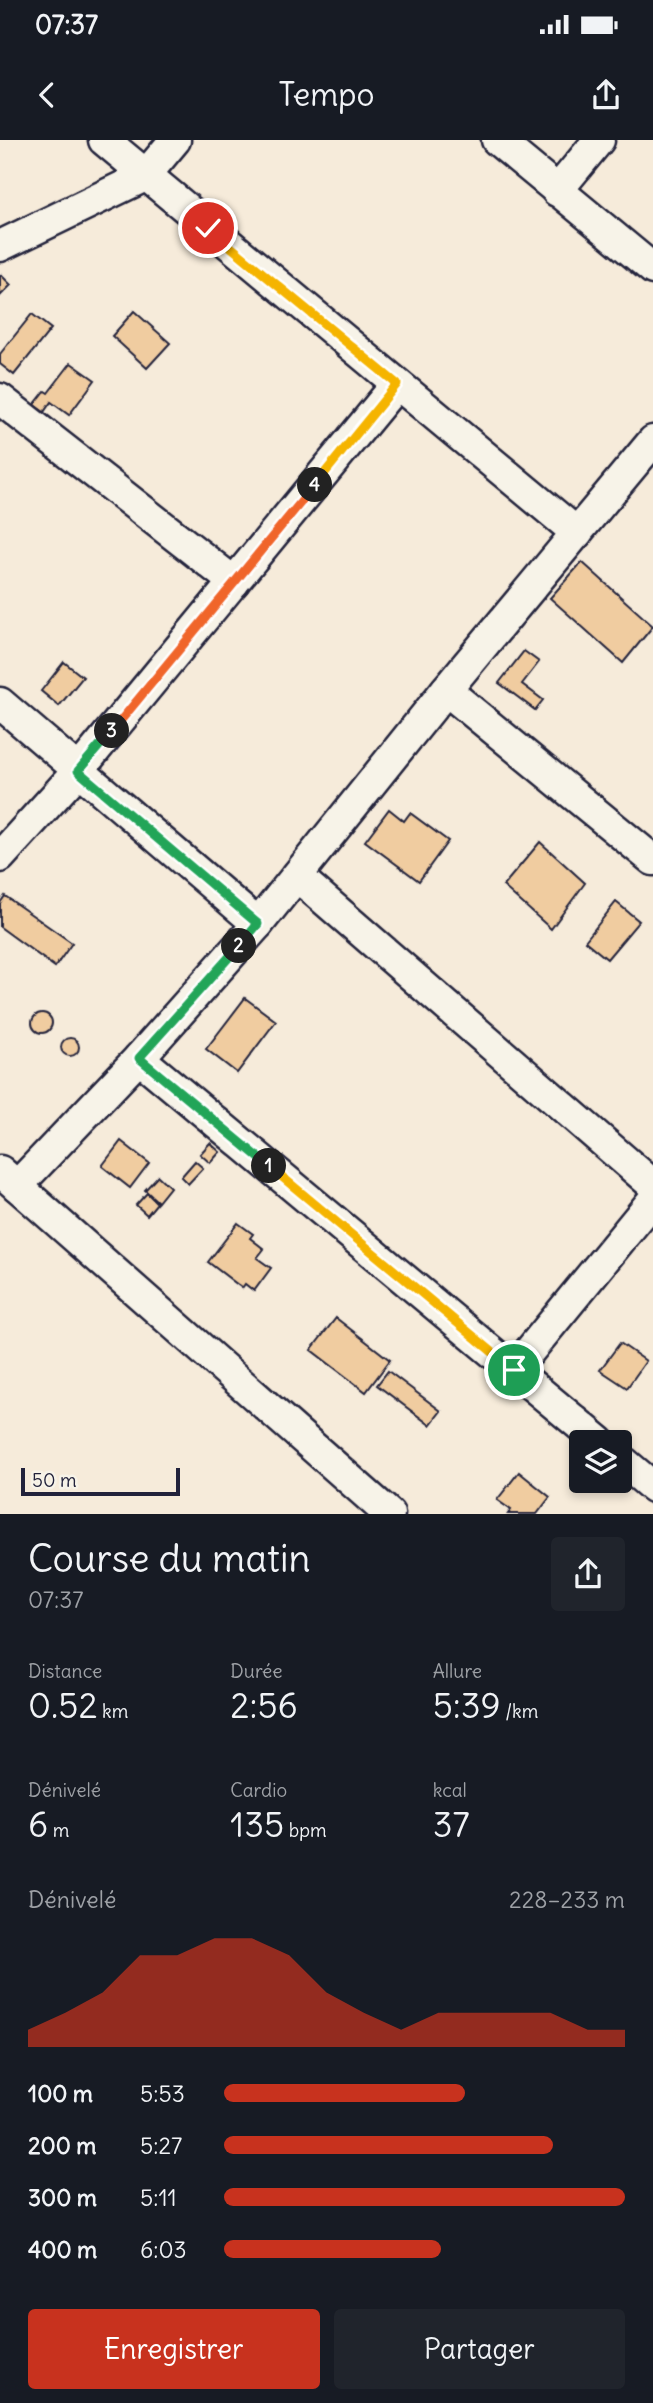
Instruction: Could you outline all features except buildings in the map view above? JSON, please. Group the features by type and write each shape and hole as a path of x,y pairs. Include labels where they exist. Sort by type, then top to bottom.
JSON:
{"street":[{"path":"104,140 577,533"},
{"path":"0,246 145,176 175,140"},
{"path":"497,140 653,269"},
{"path":"556,191 599,140"},
{"path":"0,857 78,771 397,384"},
{"path":"0,399 234,582"},
{"path":"389,1514 6,1178 139,1058 258,924 446,690 653,441"},
{"path":"446,690 651,856"},
{"path":"0,703 258,924"},
{"path":"297,876 653,1185"},
{"path":"139,1058 586,1430"},
{"path":"514,1370 653,1200"},
{"path":"632,1469 653,1487"}],"route":[{"path":"208,228 397,384 78,771 258,924 139,1058 514,1370"}]}
